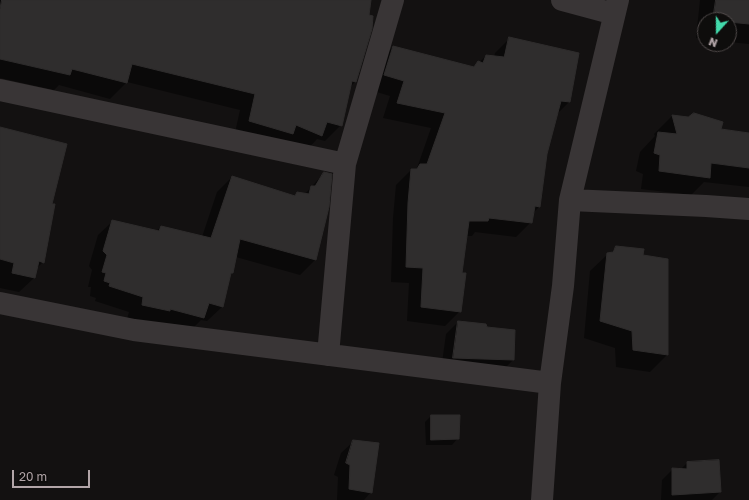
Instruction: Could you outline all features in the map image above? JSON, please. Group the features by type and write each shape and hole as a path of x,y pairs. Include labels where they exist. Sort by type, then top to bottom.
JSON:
{"street":[{"path":"328,355 345,164 393,0"},
{"path":"542,500 550,383 563,286 570,200 616,7 562,0"},
{"path":"0,90 345,164"},
{"path":"570,200 706,206 749,210"},
{"path":"0,303 134,330 550,383"}],"building":[{"path":"2,0 371,0 369,15 373,16 372,29 356,82 352,81 342,126 327,122 322,136 296,125 293,134 249,121 255,94 132,64 127,83 72,69 70,75 0,59 0,9"},
{"path":"716,0 749,0 749,24 737,23 737,12 714,12"},
{"path":"509,37 579,53 570,102 561,101 547,154 540,207 535,206 532,223 489,218 488,221 469,221 462,273 466,273 461,312 421,307 423,268 406,267 408,203 411,169 417,169 420,164 427,164 445,113 397,103 404,81 384,75 393,46 474,67 478,61 483,63 486,55 504,57"},
{"path":"694,113 723,122 721,129 749,133 749,168 711,163 710,178 659,171 660,155 654,153 658,132 677,134 672,115 688,117"},
{"path":"0,127 67,144 52,204 55,204 44,263 39,261 35,278 12,273 14,263 0,259"},
{"path":"324,172 332,174 329,207 316,260 240,239 233,273 231,273 223,307 209,303 204,318 170,309 170,311 142,305 143,297 109,286 110,283 104,281 106,273 102,272 107,255 103,251 112,220 159,231 161,226 211,238 232,176 295,196 297,192 309,194 311,186 315,186"},
{"path":"616,246 644,249 643,255 668,259 668,355 633,350 632,331 600,321 607,253 613,252"},
{"path":"458,321 486,324 487,327 515,330 514,360 453,358"},
{"path":"431,415 460,415 459,439 431,440"},
{"path":"353,440 379,443 372,493 349,489 350,465 346,463"},
{"path":"719,460 721,492 672,495 672,468 687,469 687,462"}]}
